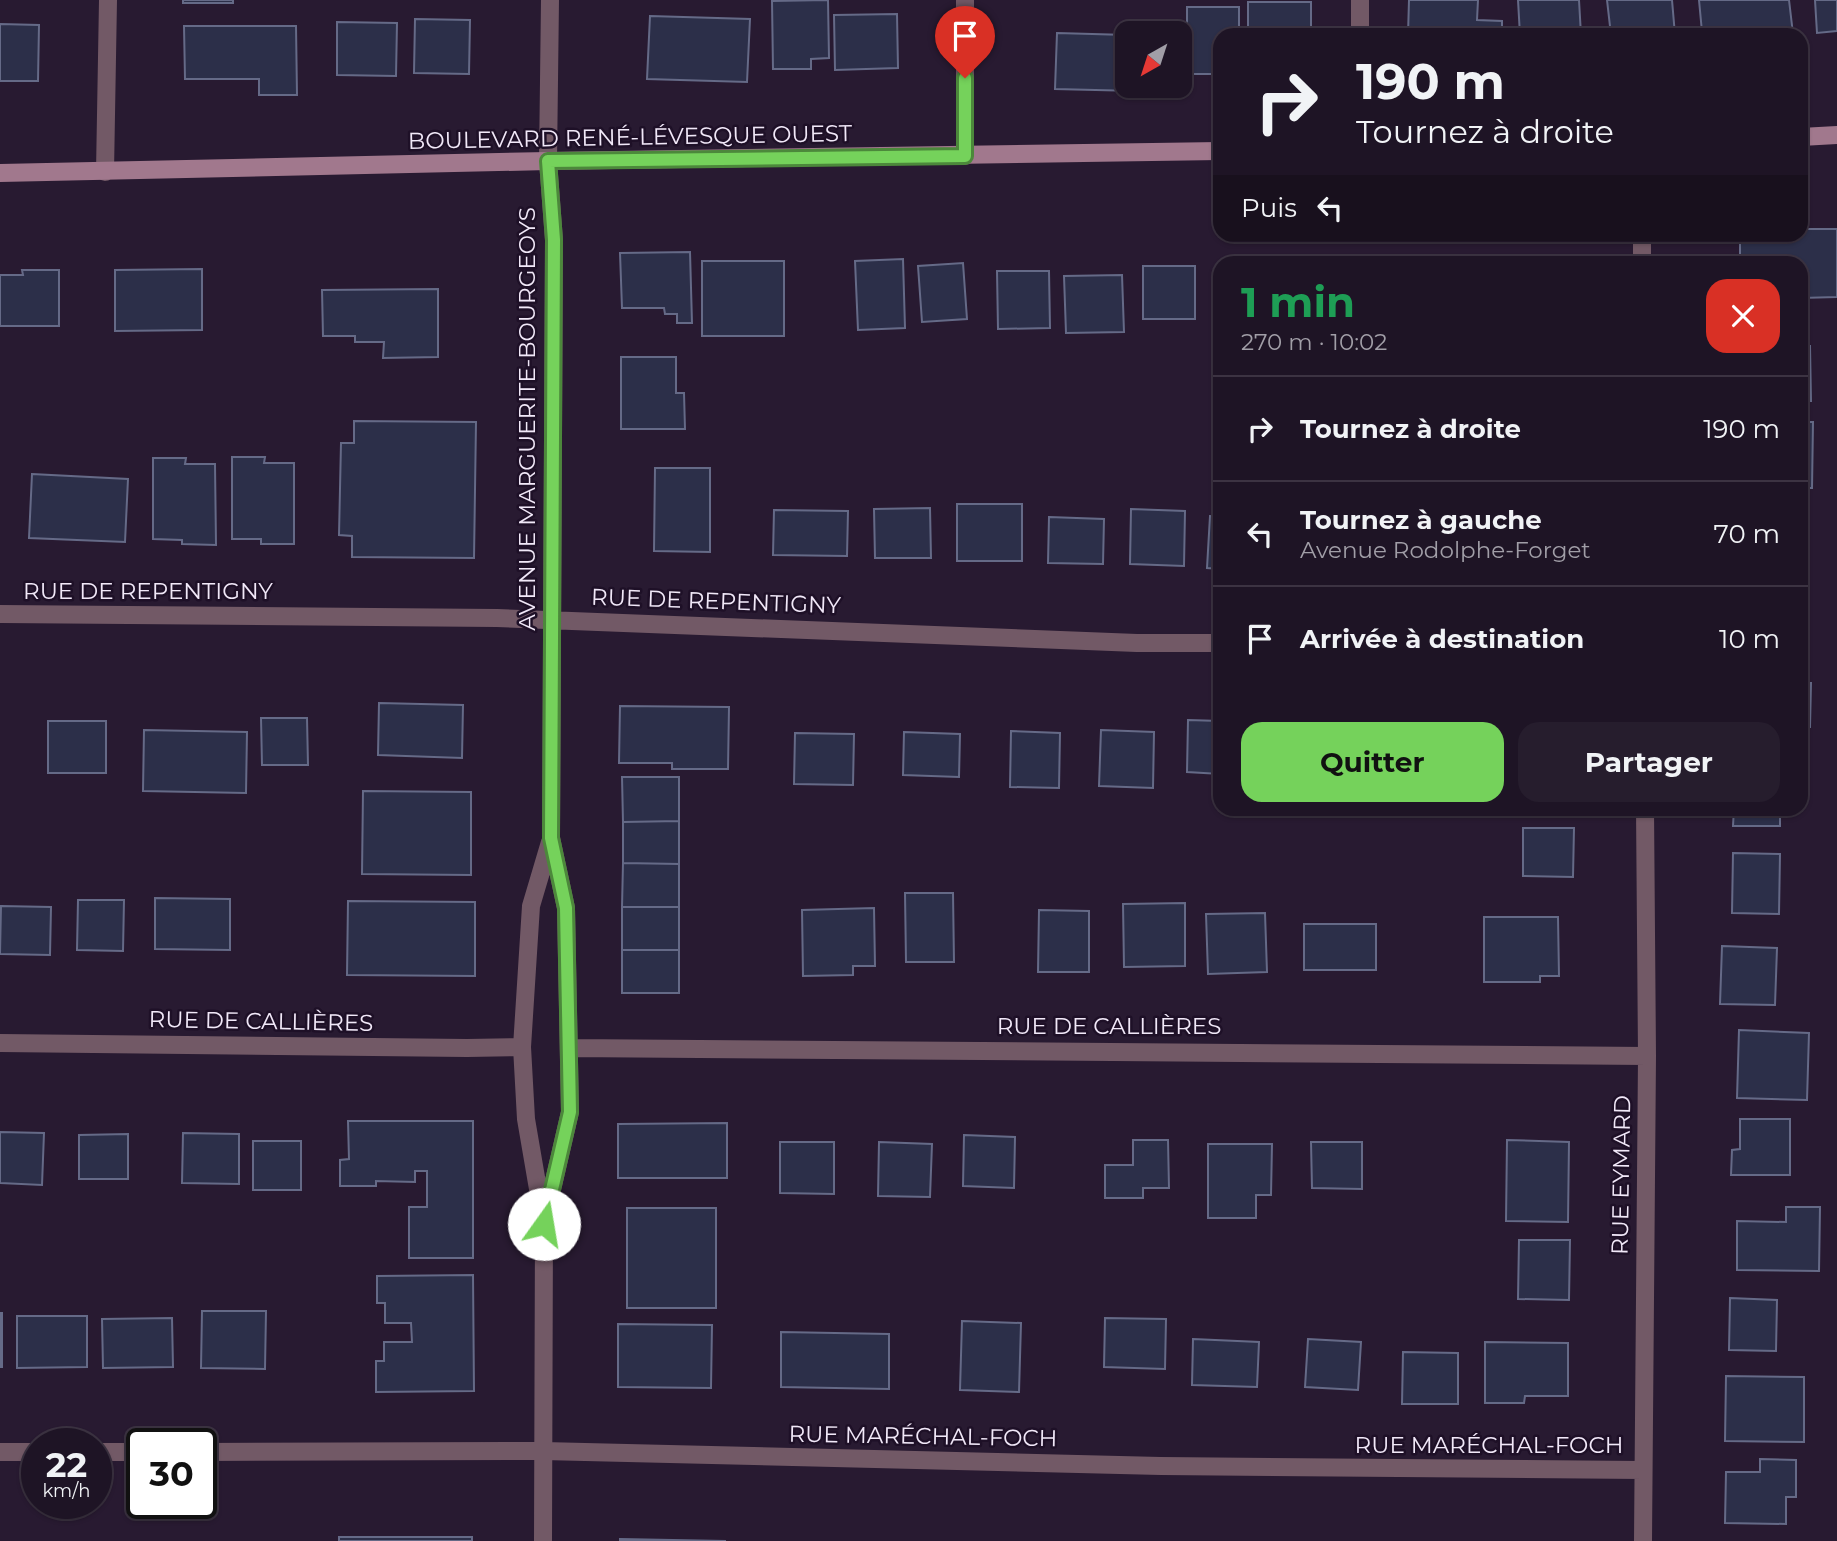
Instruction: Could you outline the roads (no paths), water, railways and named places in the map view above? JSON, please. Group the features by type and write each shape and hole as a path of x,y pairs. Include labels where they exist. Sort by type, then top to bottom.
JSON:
{"main road":[{"path":"1808,137 1837,135"},
{"name":"BOULEVARD RENÉ-LÉVESQUE OUEST","path":"0,173 548,161 1213,151"}],"street":[{"path":"105,172 108,0"},
{"name":"AVENUE MARGUERITE-BOURGEOYS","path":"544,1224 570,1112 566,908 551,838 554,240 548,161 550,0"},
{"path":"965,0 965,156"},
{"path":"1360,0 1360,28"},
{"name":"RUE DE REPENTIGNY","path":"0,614 552,620 1138,643 1213,643"},
{"name":"RUE EYMARD","path":"1643,1541 1647,1056 1645,816"},
{"name":"AVENUE MARGUERITE-BOURGEOYS","path":"543,1541 544,1224 526,1119 522,1047 531,906 551,838"},
{"name":"RUE DE CALLIÈRES","path":"0,1042 522,1047"},
{"name":"RUE DE CALLIÈRES","path":"570,1048 1647,1056"},
{"name":"RUE MARÉCHAL-FOCH","path":"217,1451 542,1451 1161,1466 1643,1470"},
{"path":"0,1452 21,1452"}]}
